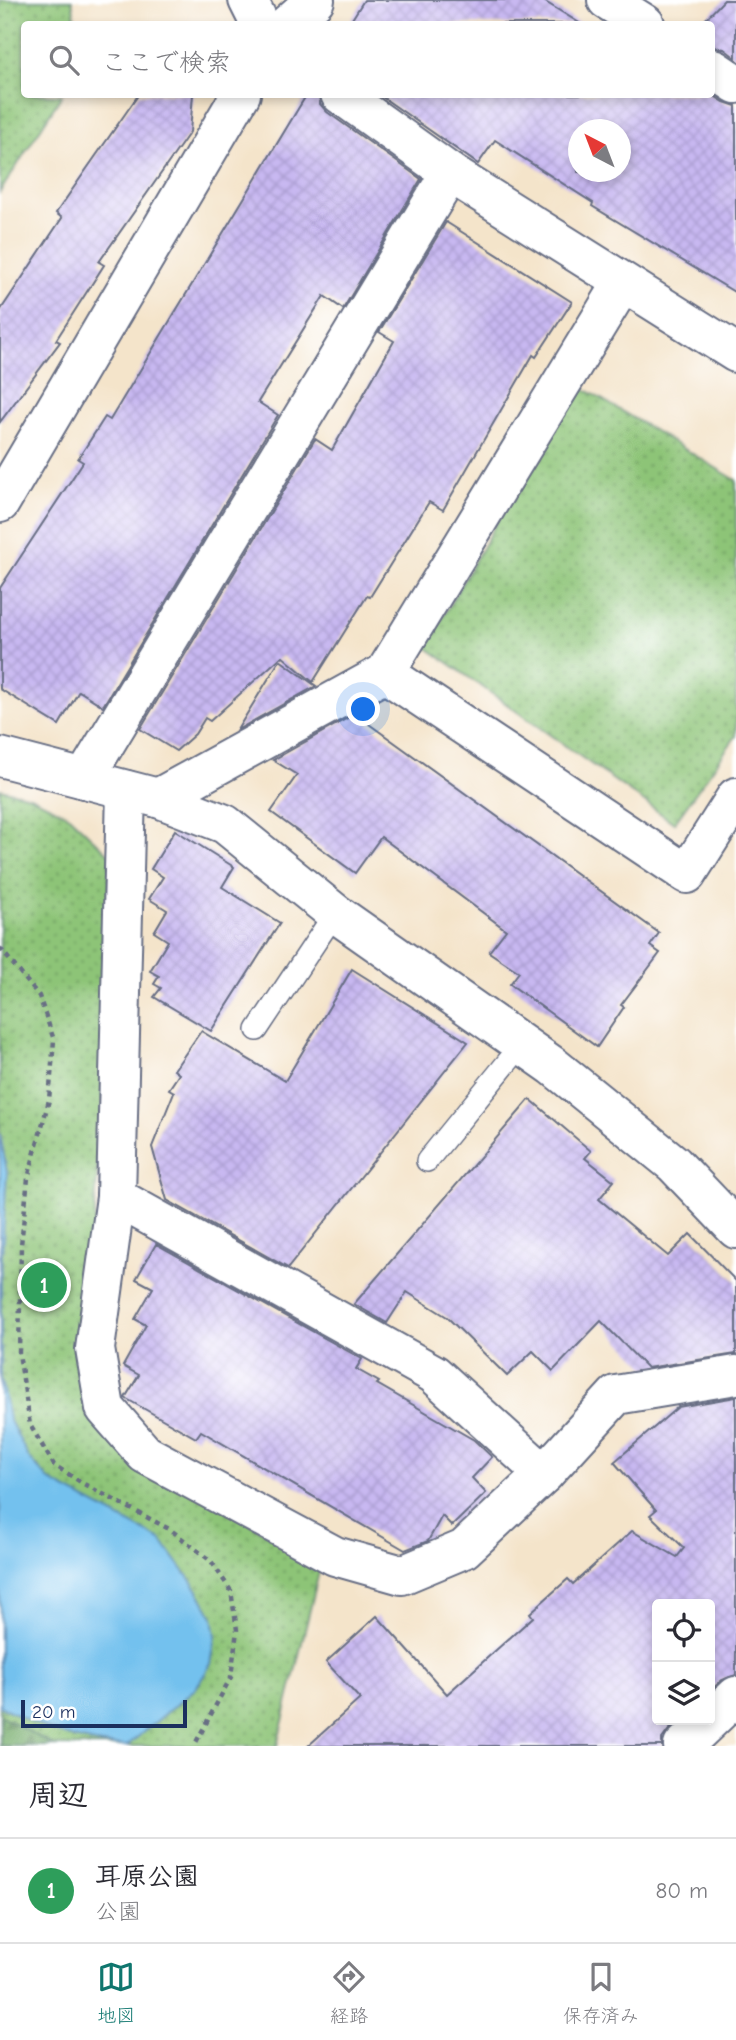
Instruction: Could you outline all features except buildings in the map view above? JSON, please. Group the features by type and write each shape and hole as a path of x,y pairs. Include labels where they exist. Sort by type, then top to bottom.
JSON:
{"street":[{"path":"248,0 258,21"},
{"path":"291,21 315,0"},
{"path":"715,70 736,84"},
{"path":"0,503 239,98"},
{"path":"346,98 450,173 736,354"},
{"path":"84,779 450,173"},
{"path":"142,794 385,673 622,284"},
{"path":"385,673 687,874 736,797"},
{"path":"0,757 142,794 225,824 335,913 523,1043 674,1164 736,1229"},
{"path":"142,794 116,1196 95,1349 105,1408 145,1454 335,1556 402,1575 464,1549 544,1474 616,1395 736,1375"},
{"path":"116,1196 434,1374 544,1474"},
{"path":"682,1746 736,1696"}],"lane":[{"path":"257,1030 335,913"},
{"path":"427,1161 523,1043"}],"green space":[{"path":"0,0 72,0 76,21 21,21 21,98 60,98 0,192"},
{"path":"575,383 736,480 736,736 674,823 426,647"},
{"path":"0,789 30,796 67,814 110,855 106,1040 95,1208 93,1423 320,1568 277,1746 0,1746"},
{"path":"0,1715 54,1746 0,1746"}],"water":[{"path":"0,1134 7,1172 1,1271 1,1380 9,1419 29,1458 50,1481 161,1540 197,1589 213,1617 216,1636 211,1664 196,1688 127,1746 93,1743 61,1734 0,1706"}],"place":[{"name":"耳原公園","path":"44,1285"}]}
